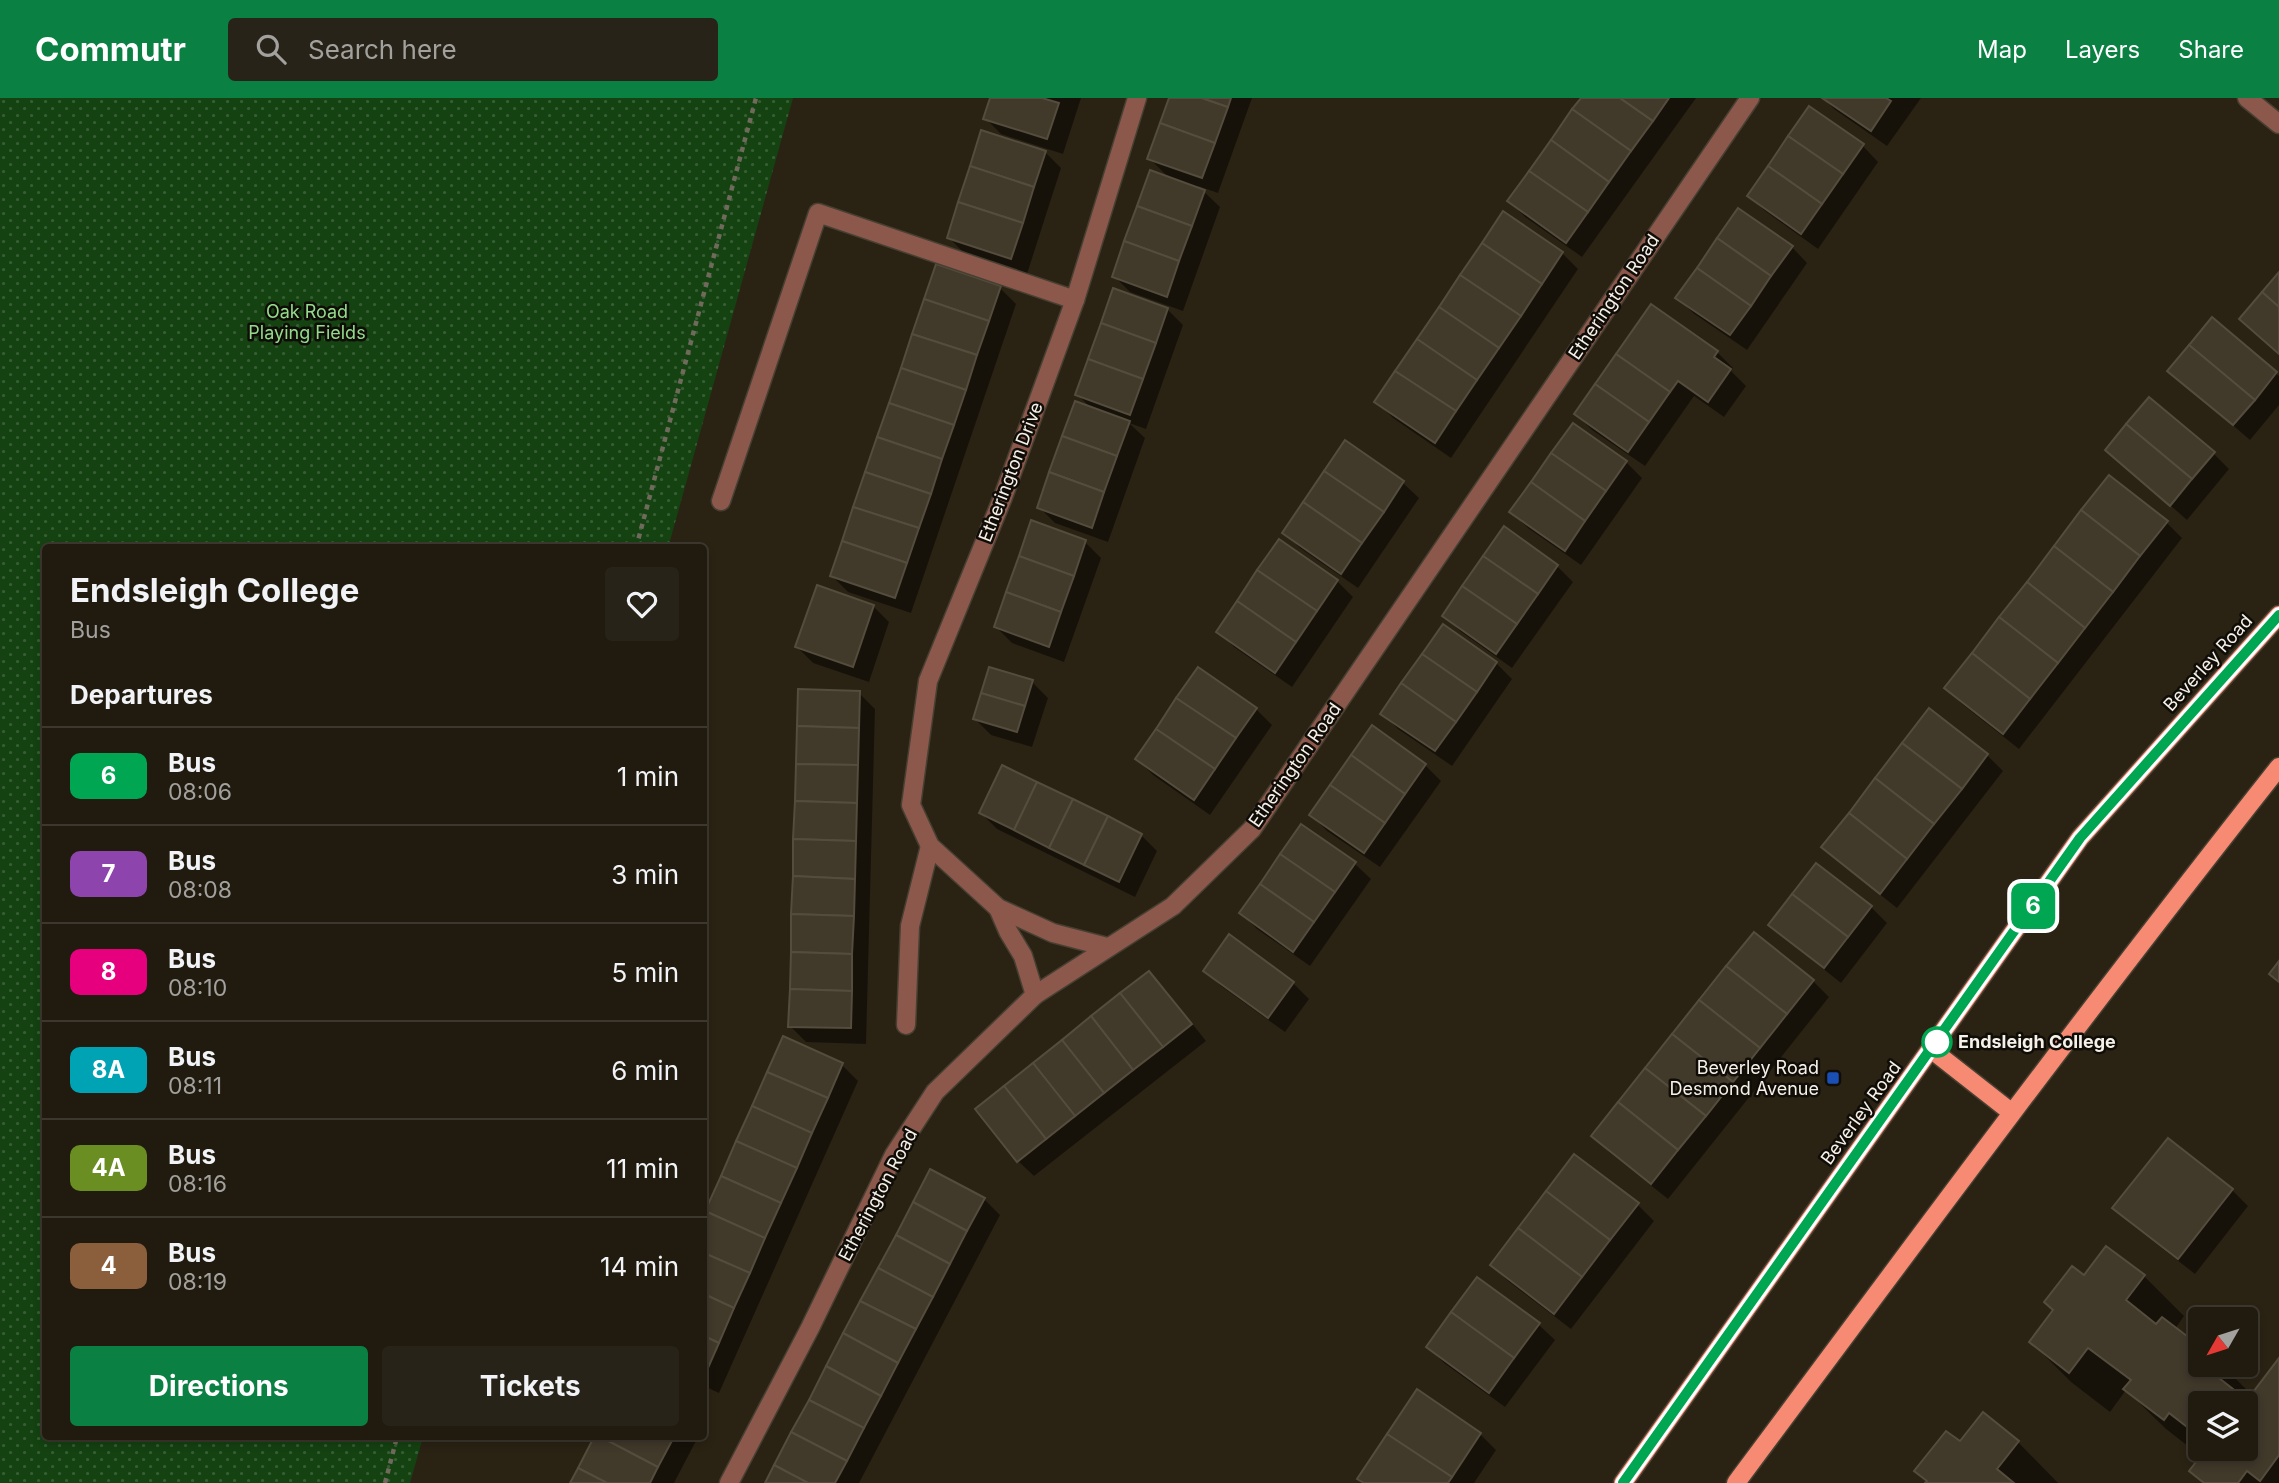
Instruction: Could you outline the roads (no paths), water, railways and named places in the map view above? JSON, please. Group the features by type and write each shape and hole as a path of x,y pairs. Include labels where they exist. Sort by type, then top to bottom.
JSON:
{"main road":[{"name":"Beverley Road","path":"1623,1483 2080,838 2279,615"},
{"path":"1736,1483 2011,1112 2144,937 2279,767"},
{"path":"1932,1050 2011,1112"}],"street":[{"name":"Etherington Drive","path":"1107,947 1053,933 998,908 930,846 911,805 928,681 1003,497 1076,300 1138,98"},
{"name":"Etherington Road","path":"729,1483 810,1328 894,1155 935,1092 1035,995 1173,906 1252,829 1750,98"},
{"path":"2247,98 2279,124"},
{"path":"721,501 818,213 1076,300"},
{"path":"906,1025 910,926 930,846"},
{"name":"Etherington Drive","path":"998,908 1023,956 1035,995"}],"place":[{"name":"Endsleigh College","path":"1937,1042"},
{"name":"Beverley Road Desmond Avenue","path":"1833,1078"}],"park label":[{"name":"Oak Road Playing Fields","path":"307,322"}]}
